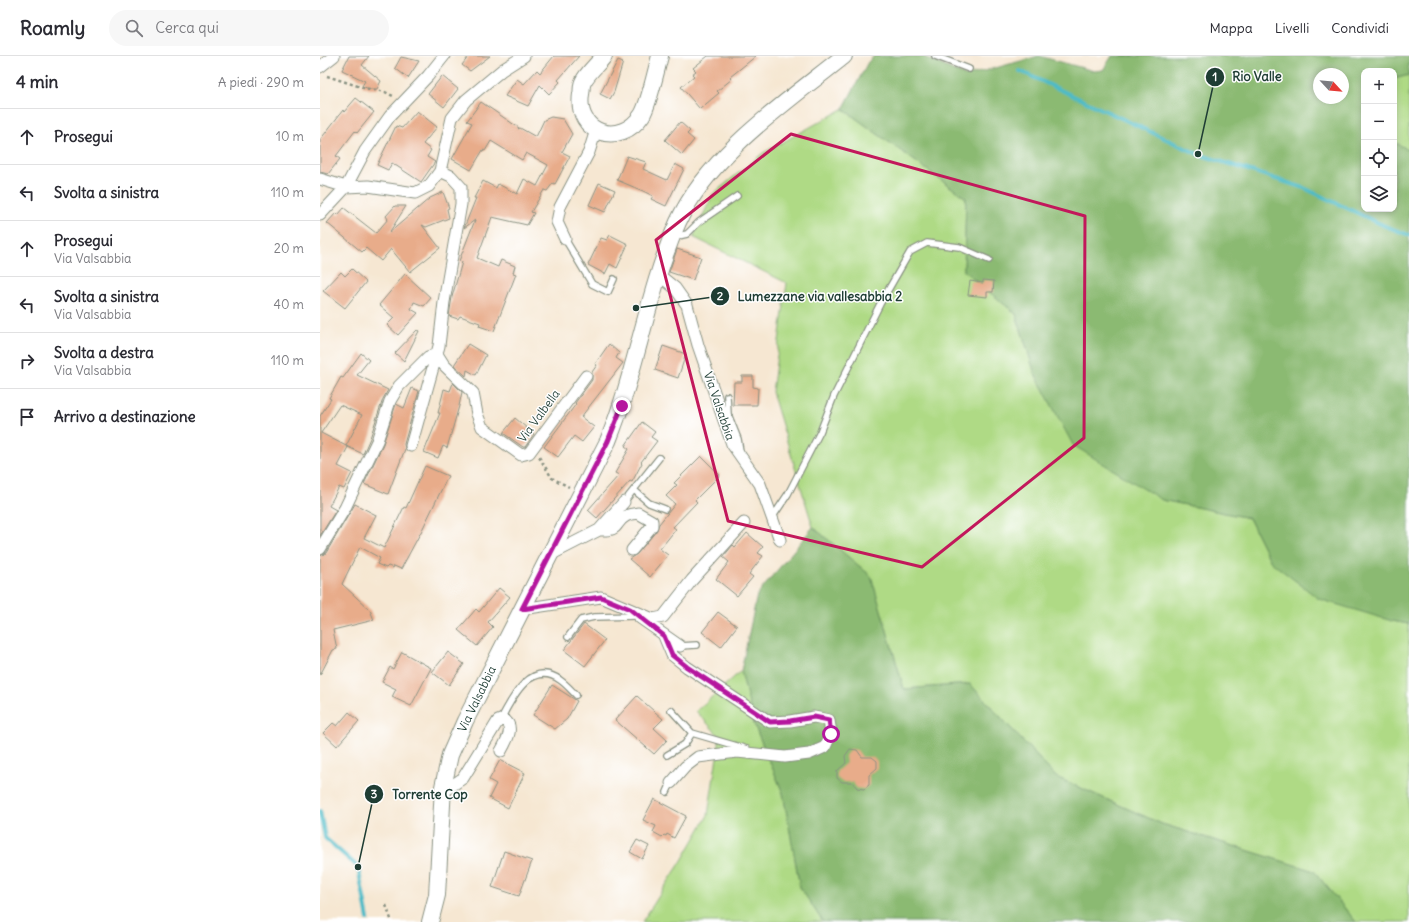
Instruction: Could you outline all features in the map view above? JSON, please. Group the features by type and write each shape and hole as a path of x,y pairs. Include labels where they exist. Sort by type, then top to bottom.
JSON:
{"main road":[{"path":"604,56 583,83 580,101 586,120 596,130 611,135 632,127 643,114 660,56"},
{"name":"Via Valsabbia","path":"430,922 437,895 443,792 450,755 465,721 608,441 622,406 659,275 679,221 696,192 722,159 750,131 844,56"}],"street":[{"path":"321,71 334,56"},
{"path":"320,215 346,187 365,151 390,116 428,76 444,56"},
{"path":"320,179 346,187 368,186 415,193 429,186 440,171 452,118 466,100 502,70 524,56"},
{"path":"565,239 557,222 560,207 589,152 596,130"},
{"path":"411,446 437,354 461,204 461,187 451,176 440,171"},
{"name":"Via Valsabbia","path":"659,275 676,288 687,306 698,344 732,444 760,484 780,540"},
{"path":"320,549 345,508 377,442 390,401 399,386 428,357 437,354"},
{"name":"Via Valbella","path":"437,354 444,365 473,393 482,427 521,454 529,453 586,376"},
{"path":"550,555 599,530 624,502"},
{"path":"599,530 609,530 616,527 625,516 638,513 648,518 652,521 652,526 632,550"},
{"path":"522,609 601,597 634,613 653,619 663,617 692,580 744,523"},
{"path":"634,613 664,636 680,646"},
{"path":"664,636 672,655 687,667 770,722 790,721 814,717 829,720 831,734 825,748 809,754 784,757 737,752 698,757 685,767 669,788"},
{"path":"443,792 463,778 500,719 506,720 510,727 508,736 500,754"}],"lane":[{"path":"935,56 969,69"},
{"path":"672,238 687,234 699,222 737,196"},
{"path":"565,239 592,284 608,292 614,279"},
{"path":"772,518 788,494 820,432 834,396 880,304 910,252 927,243 959,247 989,260"},
{"path":"727,396 728,414 738,439 741,457"},
{"path":"624,502 659,458"},
{"path":"634,490 649,503 665,509"},
{"path":"568,638 581,620 594,617 634,613"},
{"path":"680,646 697,645"},
{"path":"500,719 526,680 535,674 548,674 560,680 576,695"},
{"path":"671,710 692,733 743,747 756,754"},
{"path":"667,755 685,744 692,733"}],"path":[{"path":"321,71 364,88 385,92 403,102"},
{"path":"535,445 537,454 552,478 573,489"},
{"path":"386,905 392,922"}],"highlighted area":[{"path":"791,134 1085,216 1084,438 922,567 728,521 656,240"}],"green space":[{"path":"874,56 922,56 966,76 1039,56 1094,71 1103,70 1112,56 1409,56 1409,75 1397,78 1397,68 1361,68 1361,212 1397,212 1397,144 1409,150 1409,624 1392,621 1319,599 1271,562 1249,518 1162,500 1073,445 1035,374 1016,314 964,271 966,198 843,109 868,62"},
{"path":"1409,75 1409,150 1397,144 1397,78"},
{"path":"843,109 966,198 964,271 1016,314 1035,374 1162,500 1249,518 1271,562 1392,621 1409,624 1409,922 1356,922 1314,871 1162,824 1056,777 970,684 904,689 871,576 813,527 772,392 787,283 693,237 713,194 763,153"},
{"path":"813,527 871,576 904,689 970,684 1056,777 1162,824 1314,871 1356,922 823,922 800,887 783,793 754,724 741,671 757,595"},
{"path":"741,671 754,724 783,793 800,887 823,922 642,922 681,862 708,815 720,737 696,711"}],"building":[{"path":"349,56 369,56 362,65 381,81 377,89 369,89 362,86 365,81 342,70"},
{"path":"469,56 490,56 470,71 462,65"},
{"path":"554,56 579,56 558,80 560,82 549,94 540,85 528,106 505,96 517,79 524,84 537,70 540,73"},
{"path":"708,56 756,56 730,77 732,79 717,91 719,93 700,109 681,87 694,76 692,74 696,71 693,68"},
{"path":"401,57 419,61 408,78 395,68"},
{"path":"618,60 623,62 614,92 610,99 600,94"},
{"path":"442,76 458,89 444,107 428,94"},
{"path":"356,98 374,112 357,133 355,131 336,156 340,159 328,174 320,172 320,140 343,110 344,112"},
{"path":"481,102 519,128 518,129 520,128 536,137 544,120 551,117 563,119 572,134 562,152 570,156 555,184 553,183 547,191 544,190 531,212 534,213 527,225 492,217 477,258 498,267 501,260 515,266 513,273 516,274 494,331 479,326 480,323 460,316 458,319 449,316 452,297 462,262 459,261 475,220 464,228 476,198 474,198 483,181 496,188 498,184 517,194 524,179 537,186 548,165 526,153 522,160 491,141 485,151 483,150 471,170 452,159 472,123 467,121"},
{"path":"417,111 437,127 423,144 431,150 427,157 435,162 421,182 392,163 388,170 377,165 396,126 402,128"},
{"path":"680,122 690,131 687,134 694,140 682,155 665,140"},
{"path":"627,156 646,162 643,169 667,180 675,164 684,169 666,206 651,199 653,196 617,180"},
{"path":"599,183 615,190 605,212 589,205"},
{"path":"443,192 449,208 447,209 449,218 426,227 422,225 440,248 410,272 391,249 381,261 366,248 362,252 327,223 336,213 338,215 344,208 376,233 388,219 386,216 395,206 406,206 389,233 430,198"},
{"path":"610,235 628,244 617,268 610,264 605,274 588,265 601,238 607,240"},
{"path":"677,249 701,257 693,280 669,272"},
{"path":"352,269 366,282 345,308 323,291 341,272 345,276"},
{"path":"405,274 431,298 424,306 414,302 411,309 418,313 398,335 387,325 394,318 379,305"},
{"path":"983,280 994,281 993,292 987,292 987,297 968,295 970,281 983,283"},
{"path":"417,330 419,331 404,361 395,353"},
{"path":"468,344 486,355 476,375 467,370 466,376 454,365"},
{"path":"609,344 619,353 616,358 623,363 581,417 594,427 582,442 574,436 558,457 544,447 592,380 592,372 597,365 595,364"},
{"path":"663,346 686,354 678,378 655,370"},
{"path":"361,353 369,360 357,375 388,390 383,399 363,454 347,446 348,447 338,466 352,473 344,489 339,487 329,506 336,510 320,536 320,416 331,399 329,398 341,377 343,378","holes":["340,405 362,415 346,446 321,433"]},
{"path":"742,376 753,376 753,387 758,388 757,405 733,405 734,382 742,382"},
{"path":"453,383 462,392 447,448 443,446 438,458 424,452 440,413 438,413 444,389 450,391"},
{"path":"412,388 419,391 404,444 405,449 388,494 364,484 383,444 396,404 404,408"},
{"path":"515,418 534,434 525,447 503,433"},
{"path":"642,422 655,432 651,437 657,441 641,462 642,463 632,482 630,481 597,518 588,510 619,475 615,473 629,449 625,446"},
{"path":"701,456 720,475 695,500 697,502 673,527 676,529 660,549 668,555 650,577 629,559 637,554 657,530 659,524 675,504 666,496 677,485 674,483"},
{"path":"425,466 448,476 422,530 401,569 394,566 393,568 388,566 386,568 377,564 380,558 360,547 342,584 370,610 374,620 333,630 337,649 333,650 320,675 320,556 326,553 355,504 376,515 364,538 384,548 404,507 406,508"},
{"path":"747,533 763,547 758,553 763,556 749,574 753,577 737,596 716,579 729,562 723,557 733,545 735,547"},
{"path":"499,588 510,597 488,622 493,627 477,646 458,630 476,609 479,612"},
{"path":"718,612 737,626 721,647 702,632"},
{"path":"584,624 605,640 585,666 564,650"},
{"path":"402,652 431,668 411,706 392,697 396,689 382,682 390,667 393,669"},
{"path":"448,652 464,664 449,685 432,672"},
{"path":"552,685 577,701 567,719 555,729 533,715"},
{"path":"637,696 663,719 654,728 667,740 654,754 615,720"},
{"path":"349,712 359,721 337,746 323,733 333,723 337,726"},
{"path":"850,749 857,750 862,757 872,757 877,761 877,768 869,775 869,785 864,789 857,788 852,782 842,782 837,778 837,771 846,763 845,756"},
{"path":"500,760 525,773 508,808 489,798 496,784 489,780"},
{"path":"654,799 686,816 674,838 667,834 666,836 664,835 662,837 653,832 656,826 643,820"},
{"path":"637,840 649,846 642,859 630,852"},
{"path":"504,851 532,861 519,896 492,887"}],"waterway":[{"path":"1020,71 1198,154 1304,188 1385,226 1409,235"},
{"path":"320,811 325,838 358,867 368,919"}],"place":[{"name":"Rio Valle","path":"1198,154"},
{"name":"Lumezzane via vallesabbia 2","path":"636,308"},
{"name":"Torrente Cop","path":"358,867"}],"route":[{"path":"622,406 608,441 522,609 601,597 630,609 664,636 672,655 687,667 770,722 790,721 814,717 829,720 831,734"}]}
